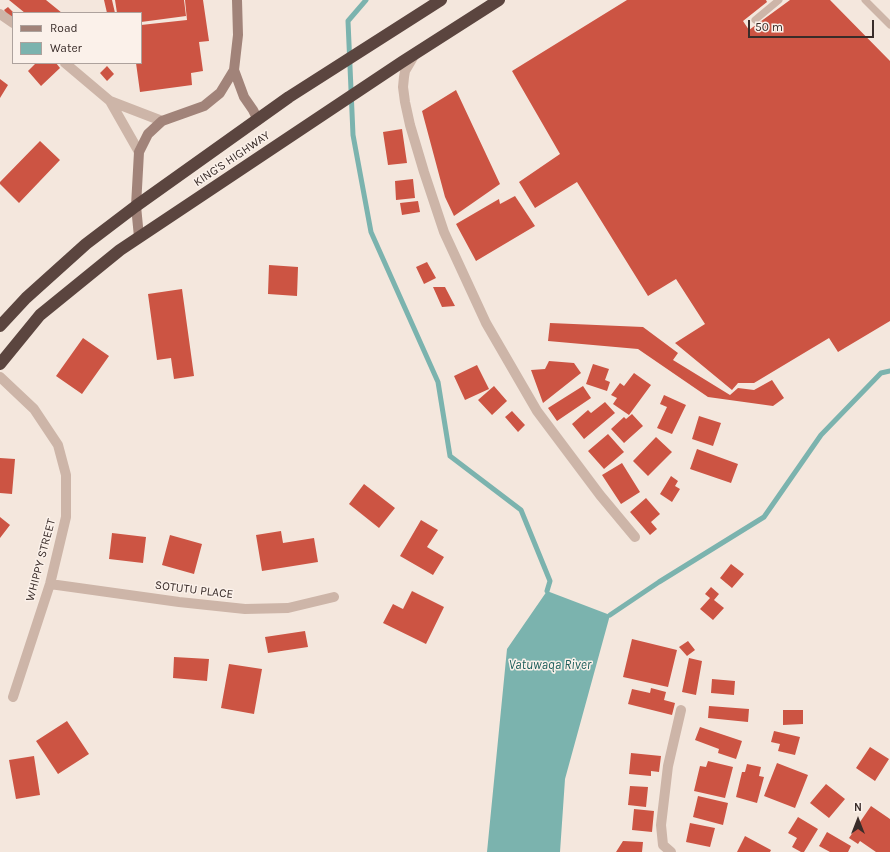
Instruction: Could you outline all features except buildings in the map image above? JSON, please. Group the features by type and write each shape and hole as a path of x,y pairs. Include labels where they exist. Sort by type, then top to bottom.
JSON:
{"highway":[{"name":"KING'S HIGHWAY","path":"0,326 26,298 86,244 136,206 289,97 441,0"},
{"name":"KING'S HIGHWAY","path":"0,364 40,316 120,250 415,53 499,0"}],"street":[{"path":"139,237 136,206 139,152 148,134 162,121 204,106 220,93 234,70 238,35 237,0"},
{"path":"0,14 12,22"},
{"path":"415,53 404,77 403,87 405,102 424,172 444,232 486,323 537,411 600,495 635,537"},
{"path":"66,64 110,101 162,121"},
{"path":"234,70 244,97 258,120"},
{"path":"110,101 139,152"},
{"name":"WHIPPY STREET","path":"0,377 34,409 58,446 66,475 66,517 50,584 13,697"},
{"name":"SOTUTU PLACE","path":"50,584 179,602 245,609 288,608 334,597"},
{"path":"671,852 662,845 662,825 668,766 681,710"}],"lane":[{"path":"755,20 778,0"},
{"path":"865,0 890,25"}],"water":[{"name":"Vatuwaqa River","path":"547,591 610,615 565,779 560,852 487,852 507,649"}],"waterway":[{"path":"366,0 348,21 353,135 371,232 438,382 450,456 521,510 550,581 547,591"},
{"path":"610,615 659,582 764,517 821,435 881,373 890,371"}]}
